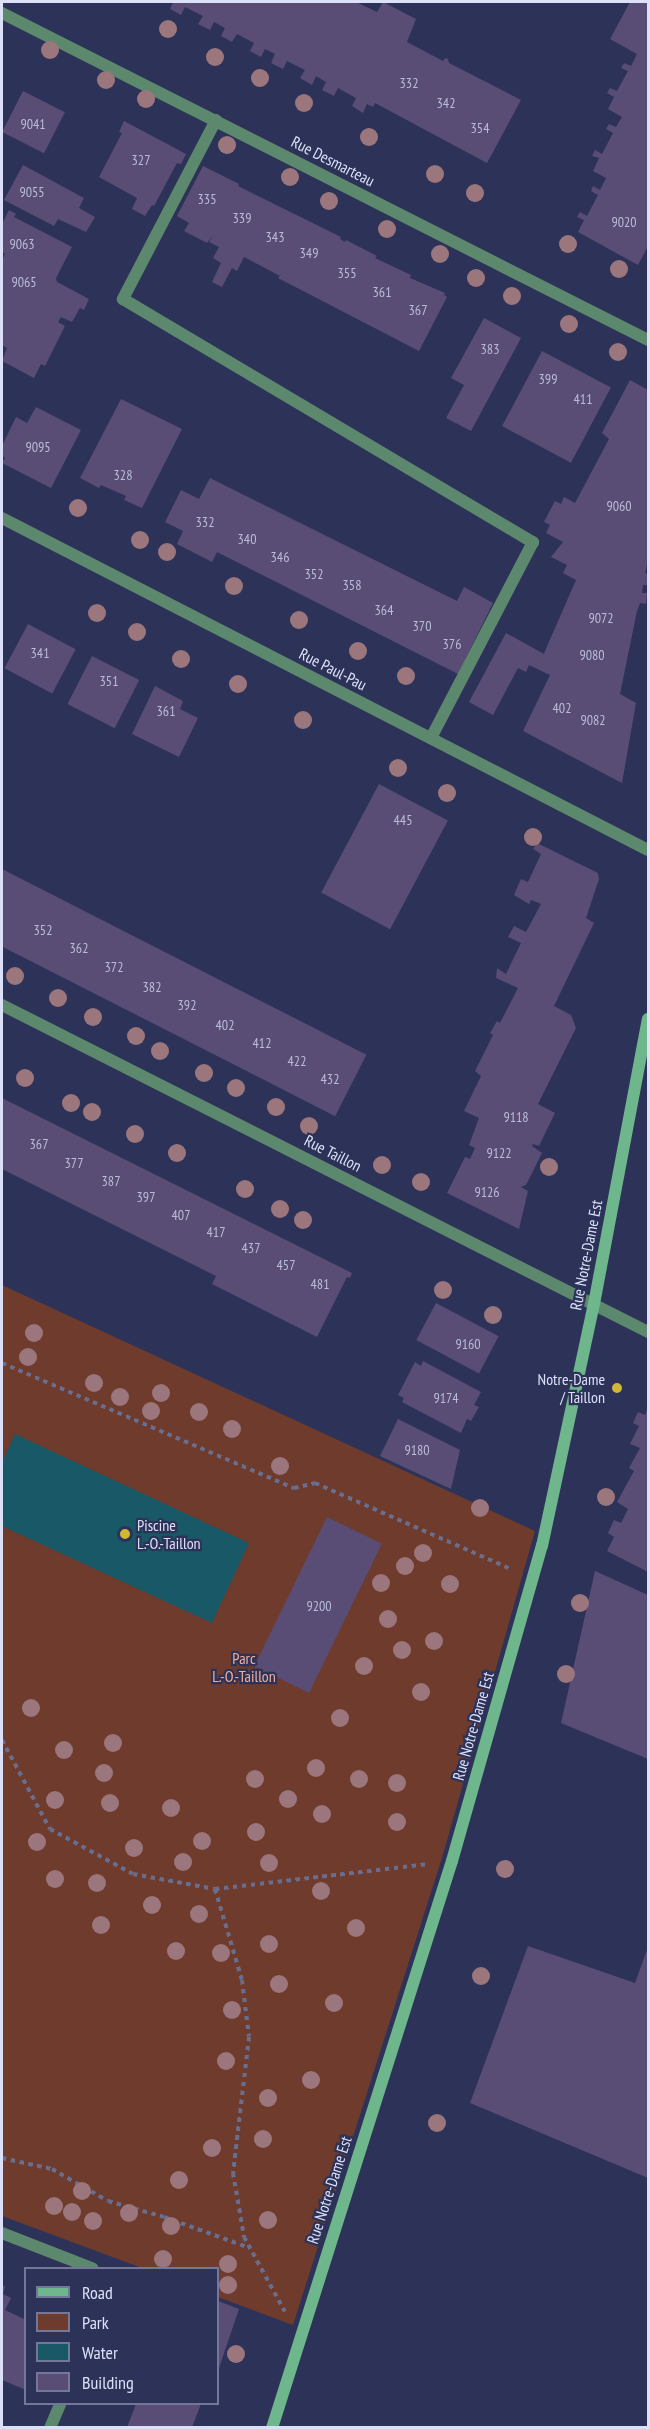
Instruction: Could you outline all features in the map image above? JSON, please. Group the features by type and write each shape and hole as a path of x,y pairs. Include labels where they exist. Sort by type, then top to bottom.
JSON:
{"main road":[{"name":"Rue Notre-Dame Est","path":"272,2427 452,1861 547,1526 594,1304 648,1019"}],"street":[{"name":"Rue Desmarteau","path":"2,12 648,340"},
{"path":"216,120 123,299 533,542 431,738"},
{"name":"Rue Paul-Pau","path":"2,518 648,850"},
{"name":"Rue Taillon","path":"2,1005 648,1332"},
{"path":"2,2233 89,2267"},
{"path":"50,2427 59,2405"}],"path":[{"path":"2,1363 294,1488 315,1483 532,1579"},
{"path":"2,1740 50,1829 133,1874 215,1889 452,1861"},
{"path":"215,1889 242,1980 249,2037 233,2173 244,2236 299,2339"},
{"path":"2,2158 52,2169 108,2201 164,2217 251,2248"}],"green space":[{"name":"Parc L.-O.-Taillon","path":"2,1285 535,1531 442,1858 293,2325 219,2297 219,2267 139,2267 2,2216"}],"water":[{"name":"Piscine L.-O.-Taillon","path":"15,1434 249,1543 212,1623 2,1526 2,1463"}],"building":[{"path":"173,2 356,2 377,12 383,2 416,19 407,42 443,61 445,58 448,59 449,63 521,100 487,163 375,103 373,107 367,104 363,113 352,106 356,98 338,88 334,96 322,90 326,82 316,76 312,85 300,78 305,70 287,61 283,69 271,63 275,54 265,49 261,57 250,51 254,43 237,34 232,42 221,36 225,28 214,22 210,30 198,24 203,16 185,7 181,15 170,9"},
{"path":"630,2 648,2 648,246 638,265 578,232 584,220 577,217 580,212 587,216 598,195 591,191 593,186 600,190 606,178 593,171 599,158 592,156 595,150 602,154 613,133 606,129 609,124 616,127 622,117 608,109 614,97 607,93 610,88 617,91 628,71 621,68 624,63 631,66 637,54 610,39"},
{"path":"23,91 65,112 44,153 2,132"},
{"path":"124,121 186,154 181,164 177,163 154,206 152,205 145,216 132,209 137,198 99,177 122,133 119,132"},
{"path":"23,165 84,198 79,208 95,217 86,232 58,219 54,226 4,200"},
{"path":"203,166 341,237 340,239 345,242 346,240 377,256 375,258 411,275 410,278 445,293 447,297 419,351 278,278 280,276 244,257 237,271 232,268 222,287 212,282 221,263 213,258 219,247 209,242 213,235 207,243 184,231 189,223 177,216"},
{"path":"9,210 16,214 14,217 72,247 56,278 57,282 89,299 84,310 80,308 72,322 61,317 58,322 65,326 45,366 41,364 34,378 2,361 7,348 2,345 2,260 5,254 2,252 2,224"},
{"path":"484,318 521,338 471,431 446,418 464,385 451,378"},
{"path":"542,351 611,388 571,463 502,426"},
{"path":"630,380 648,390 648,561 645,573 648,574 648,585 643,585 642,593 647,593 646,604 640,603 637,611 620,694 636,703 622,783 523,731 550,675 529,665 526,672 518,668 493,715 469,702 506,633 544,654 576,580 563,573 567,565 551,557 563,542 546,533 550,525 544,522 555,501 561,504 564,497 575,503 609,439 602,433"},
{"path":"121,399 182,429 142,508 124,500 126,496 101,485 99,488 80,478"},
{"path":"36,407 81,430 51,488 2,463 5,458 2,456 2,446 16,417 27,423"},
{"path":"210,478 457,601 464,587 493,603 458,674 217,552 212,562 177,544 183,531 165,522 181,490 199,499"},
{"path":"28,624 76,649 52,693 5,668"},
{"path":"92,656 139,680 115,728 67,704"},
{"path":"155,686 183,701 180,709 198,718 179,757 132,734"},
{"path":"379,784 448,821 390,929 321,893"},
{"path":"537,843 598,873 599,879 586,918 594,923 554,1006 571,1015 576,1028 538,1104 555,1113 539,1146 533,1144 532,1146 542,1153 526,1185 521,1187 528,1191 519,1229 447,1193 465,1157 470,1159 475,1148 469,1145 479,1118 464,1111 481,1076 475,1071 493,1035 490,1033 497,1021 500,1023 518,988 496,978 497,968 506,974 521,943 508,937 514,926 526,932 541,904 531,900 529,904 514,895 521,879 528,882 541,854 533,849"},
{"path":"2,869 366,1055 335,1116 2,946"},
{"path":"2,1098 352,1273 350,1278 347,1277 317,1337 212,1284 216,1276 2,1169"},
{"path":"436,1303 499,1336 479,1373 416,1340"},
{"path":"423,1361 481,1392 474,1405 479,1407 471,1421 467,1419 461,1433 402,1402 404,1398 398,1395 415,1362 421,1366"},
{"path":"648,1407 648,1572 607,1551 614,1537 608,1533 614,1520 621,1523 628,1509 617,1502 634,1471 629,1468 640,1448 630,1444 639,1426 633,1423 638,1412 645,1415"},
{"path":"398,1419 460,1450 451,1489 380,1456"},
{"path":"327,1517 382,1544 309,1693 254,1666"},
{"path":"595,1571 648,1595 648,1759 561,1723"},
{"path":"528,1946 635,1983 648,1947 648,2178 470,2103"},
{"path":"2,2285 5,2287 3,2294 11,2298 5,2310 24,2319 24,2389 2,2380"},
{"path":"219,2301 239,2309 219,2368"},
{"path":"136,2405 201,2405 192,2427 127,2427"}],"place":[{"name":"Notre-Dame / Taillon","path":"617,1388"},
{"name":"Piscine L.-O.-Taillon","path":"125,1534"}]}
